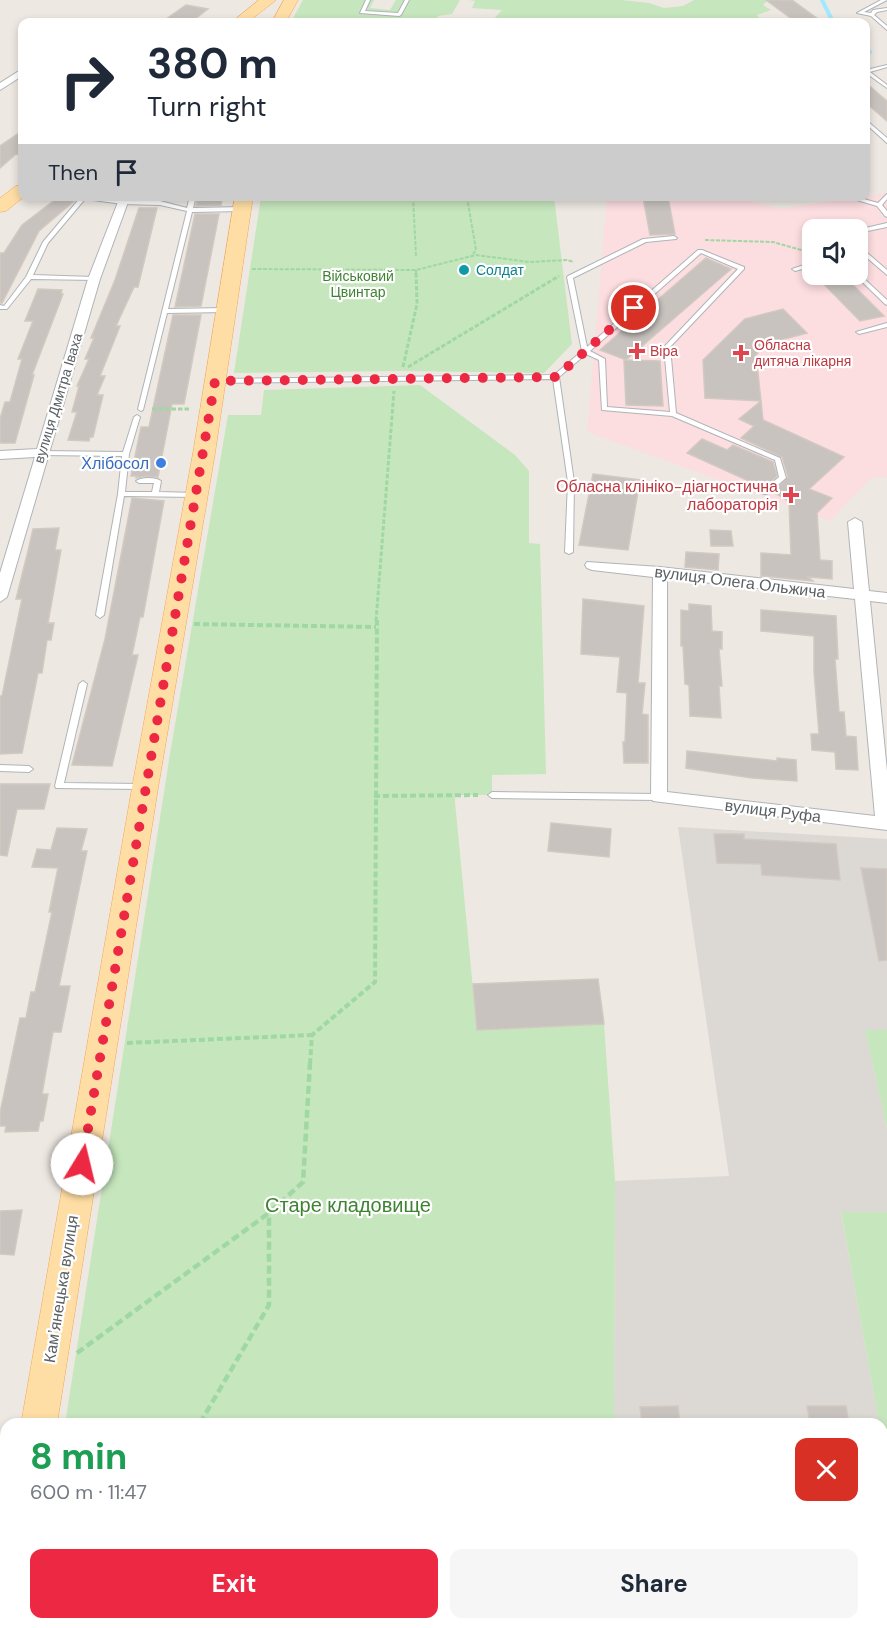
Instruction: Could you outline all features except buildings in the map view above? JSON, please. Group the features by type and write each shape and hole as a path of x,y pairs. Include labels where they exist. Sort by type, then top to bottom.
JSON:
{"main road":[{"path":"244,18 269,0"},
{"path":"281,18 291,0"},
{"path":"0,207 18,193"},
{"name":"Камʼянецька вулиця","path":"40,1418 144,788 227,310 243,203"}],"street":[{"path":"0,70 18,72"},
{"path":"0,87 18,75"},
{"name":"вулиця Дмитра Іваха","path":"0,597 94,279 123,202"},
{"path":"0,454 41,453"},
{"path":"855,522 885,824"},
{"name":"вулиця Олега Ольжича","path":"592,565 887,598"},
{"path":"659,796 660,572"},
{"name":"вулиця Руфа","path":"659,796 885,824"}],"lane":[{"path":"368,0 362,12 399,15 407,0"},
{"path":"885,0 859,13 872,15 887,29"},
{"path":"872,15 875,11 887,9"},
{"path":"372,18 374,14"},
{"path":"870,69 887,66"},
{"path":"870,73 887,87"},
{"path":"870,126 887,141"},
{"path":"879,205 887,196"},
{"path":"0,307 5,308 29,277 45,243 81,201"},
{"path":"115,201 160,203 189,210 243,203"},
{"path":"141,409 192,201"},
{"path":"864,201 879,205 887,215"},
{"path":"868,229 887,225"},
{"path":"584,350 570,277 645,240 674,238"},
{"path":"215,381 556,377 584,350 700,251 746,269 667,347 673,414"},
{"path":"868,256 887,273"},
{"path":"795,269 802,267"},
{"path":"29,277 94,279"},
{"path":"868,285 887,303"},
{"path":"164,311 227,310"},
{"path":"859,332 887,325"},
{"path":"584,350 602,359 604,409 673,414 777,459 783,478 765,492"},
{"path":"556,377 571,482 569,552"},
{"path":"100,615 126,454 137,417"},
{"path":"41,453 126,454"},
{"path":"139,481 158,481 155,493"},
{"path":"121,494 196,495"},
{"path":"83,684 59,786 144,788"},
{"path":"0,768 29,769"},
{"path":"492,795 659,796"}],"path":[{"path":"413,201 416,256"},
{"path":"468,201 476,250 471,257"},
{"path":"698,240 769,242 802,251"},
{"path":"250,269 416,270 476,255 529,262 567,260 581,264 617,255"},
{"path":"416,270 417,304 402,370 560,276"},
{"path":"124,1043 312,1035 375,982 376,627 396,379"},
{"path":"141,409 190,409"},
{"path":"192,624 376,627"},
{"path":"374,796 492,795"},
{"path":"76,1353 269,1213 303,1182 312,1035"},
{"path":"203,1418 269,1305 269,1213"}],"shaded area":[{"name":"Обласна дитяча лікарня","path":"887,193 887,477 871,478 830,521 587,432 607,201 752,201 778,209 832,201 870,201 870,195"},
{"path":"678,827 887,839 887,1030 865,1030 887,1128 887,1212 841,1213 878,1418 614,1418 615,1181 729,1176"}],"green space":[{"path":"303,0 374,0 370,8 390,10 396,0 460,0 452,14 437,18 293,18"},
{"path":"469,0 621,0 649,3 664,8 683,6 694,0 768,0 763,5 771,10 757,15 759,18 495,18 502,10 472,8 475,1"},
{"name":"Військовий Цвинтар","path":"260,201 554,201 572,344 544,373 402,371 234,373"},
{"name":"Старе кладовище","path":"420,385 515,455 529,471 529,543 540,544 546,774 492,775 492,795 455,795 455,802 477,1030 604,1024 615,1181 614,1418 66,1418 170,754 228,415 261,415 264,390"},
{"path":"865,1030 887,1030 887,1128"},
{"path":"841,1212 887,1212 887,1418 878,1418"}],"waterway":[{"path":"822,0 831,18"}],"place":[{"name":"Солдат","path":"464,270"},
{"name":"Віра","path":"637,351"},
{"name":"Обласна дитяча лікарня","path":"741,353"},
{"name":"Хлібосол","path":"161,463"},
{"name":"Обласна клініко-діагностична лабораторія","path":"791,495"}],"route":[{"path":"82,1164 144,788 215,381 556,377 634,308"}]}
